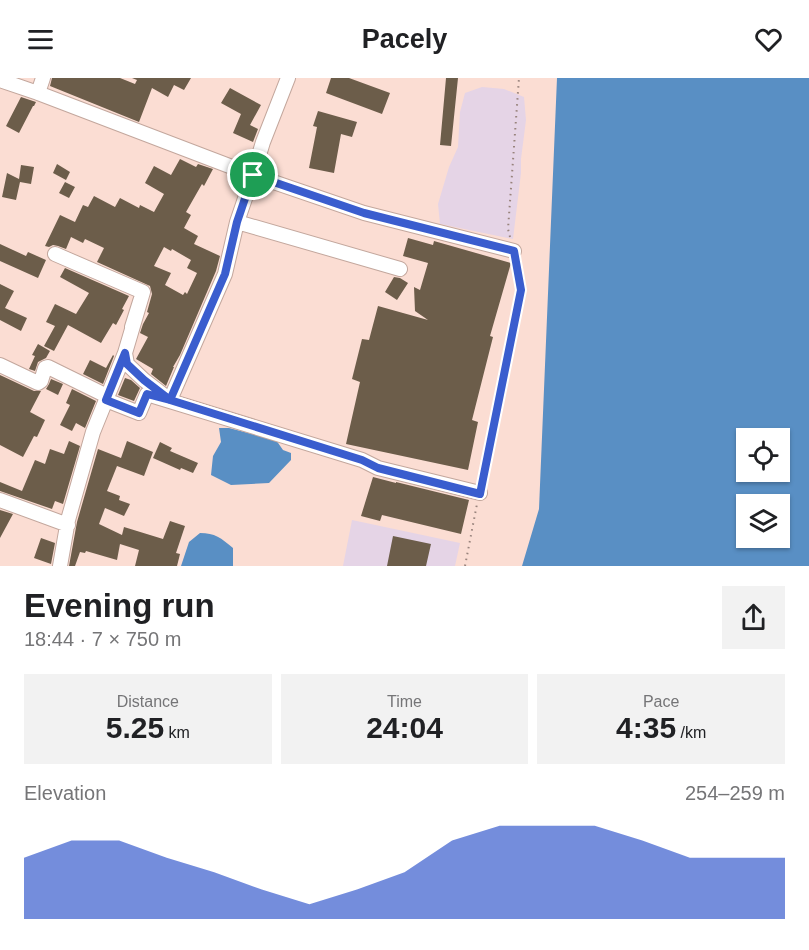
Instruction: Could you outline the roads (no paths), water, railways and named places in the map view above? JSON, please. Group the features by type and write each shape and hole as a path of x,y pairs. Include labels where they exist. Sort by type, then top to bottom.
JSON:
{"street":[{"path":"38,93 43,78"},
{"path":"170,400 225,274 237,222 263,142 288,78"},
{"path":"0,80 253,175 364,213 514,251"},
{"path":"237,222 400,269"},
{"path":"55,254 143,292 125,353 93,432 68,525 60,566"},
{"path":"125,353 127,364 170,400"},
{"path":"0,364 38,383 41,381 45,368 48,367 139,413 147,394 362,460 378,468 480,494"},
{"path":"0,500 68,525"}],"water":[{"path":"557,78 809,78 809,566 522,566 539,509"},
{"path":"219,428 229,428 276,440 283,450 291,453 291,460 269,483 231,485 211,475 213,456 221,442"},
{"path":"200,533 218,537 233,548 233,566 181,566 189,542"}]}
